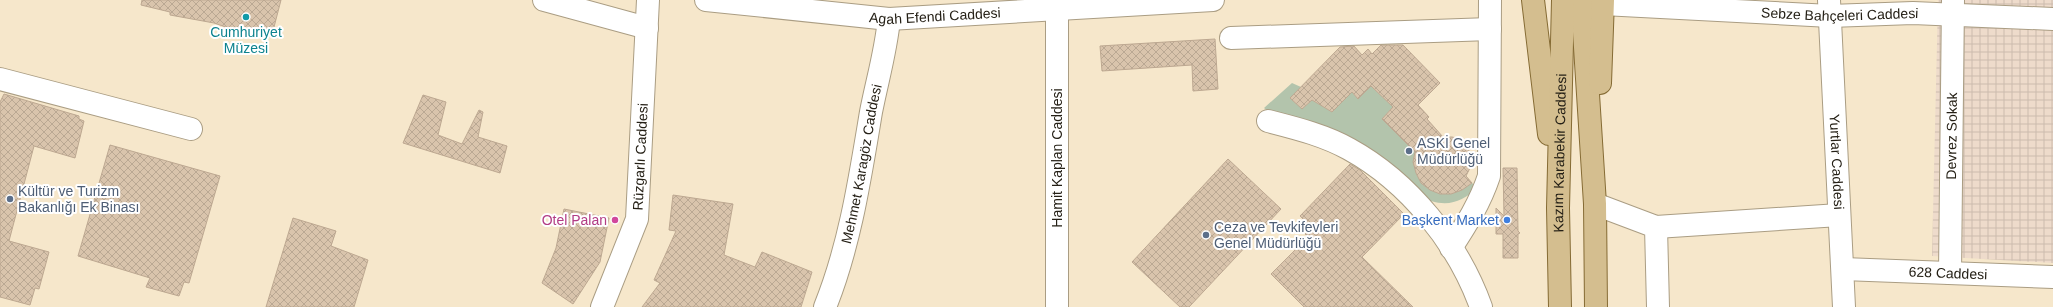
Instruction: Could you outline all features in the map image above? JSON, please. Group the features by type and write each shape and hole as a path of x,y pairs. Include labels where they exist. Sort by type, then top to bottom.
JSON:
{"main road":[{"path":"1533,0 1558,208"},
{"name":"Kazım Karabekir Caddesi","path":"1560,307 1558,208 1583,2"},
{"name":"Kazım Karabekir Caddesi","path":"1583,2 1595,204 1596,307"}],"street":[{"path":"544,0 647,28"},
{"name":"Rüzgarlı Caddesi","path":"602,307 637,219 648,0"},
{"name":"Agah Efendi Caddesi","path":"706,0 889,19 1165,1 1213,0"},
{"path":"1451,248 1473,215 1483,196 1489,176 1490,0"},
{"name":"Sebze Bahçeleri Caddesi","path":"1583,2 1829,8 1909,6 1952,7 2053,19"},
{"name":"Devrez Sokak","path":"1950,273 1952,7"},
{"name":"Yurtlar Caddesi","path":"1829,8 1844,307"},
{"name":"Hamit Kaplan Caddesi","path":"1057,9 1057,307"},
{"name":"Mehmet Karagöz Caddesi","path":"824,307 837,276 862,174 872,110 886,44 889,19"},
{"path":"1231,38 1490,29"},
{"path":"0,79 191,129"},
{"path":"1268,121 1303,130 1348,148 1382,169 1436,226 1461,264 1481,307"},
{"path":"1595,204 1656,227 1839,215"},
{"path":"1656,227 1658,307"},
{"name":"628 Caddesi","path":"1843,269 2053,277"}],"shaded area":[{"path":"1938,0 2053,0 2053,263 1932,256"}],"green space":[{"path":"1292,83 1301,87 1290,98 1302,109 1312,100 1332,112 1352,92 1358,99 1371,86 1393,107 1382,119 1415,152 1415,165 1418,176 1423,184 1431,190 1440,193 1450,193 1461,190 1472,183 1478,188 1462,199 1451,203 1438,203 1425,199 1385,159 1379,155 1339,135 1269,112 1264,108"}],"building":[{"name":"Cumhuriyet Müzesi","path":"142,0 281,0 273,31 262,28 260,35 247,32 246,34 214,23 170,15 170,12 141,5"},
{"path":"1215,39 1218,89 1193,91 1192,65 1102,71 1100,46"},
{"path":"1381,45 1403,45 1440,83 1418,105 1429,117 1427,119 1443,137 1460,139 1470,152 1470,168 1466,176 1472,183 1462,190 1451,194 1440,194 1430,190 1421,183 1413,162 1415,152 1382,119 1393,107 1371,86 1358,99 1352,92 1332,112 1312,100 1302,109 1290,98 1340,47 1354,46 1362,55 1368,49 1372,54"},
{"name":"Kültür ve Turizm Bakanlığı Ek Binası","path":"4,94 79,116 79,119 84,121 75,158 34,146 9,241 49,252 39,289 35,288 30,305 0,297 0,102"},
{"path":"423,95 446,102 438,135 462,144 479,110 483,112 478,137 507,146 500,173 403,143"},
{"path":"110,145 220,176 189,283 184,282 179,296 146,287 150,278 78,256"},
{"name":"Ceza ve Tevkifevleri Genel Müdürlüğü","path":"1228,159 1281,209 1189,307 1180,307 1132,262"},
{"path":"1350,164 1360,170 1404,214 1362,257 1413,307 1304,307 1271,274 1308,237 1305,234 1312,228 1300,216"},
{"name":"Başkent Market","path":"1503,168 1517,168 1518,231 1520,233 1518,234 1518,258 1503,258 1503,234 1496,234 1496,208 1504,216"},
{"path":"673,195 733,204 724,255 755,267 762,252 812,272 801,307 642,307 660,283 654,280 676,231 669,230"},
{"path":"564,209 609,218 600,262 573,304 542,283 556,248"},
{"path":"293,218 336,231 331,246 368,260 354,307 266,307"}],"place":[{"name":"Cumhuriyet Müzesi","path":"246,17"},
{"name":"ASKİ Genel Müdürlüğü","path":"1409,151"},
{"name":"Kültür ve Turizm Bakanlığı Ek Binası","path":"10,199"},
{"name":"Otel Palan","path":"615,220"},
{"name":"Başkent Market","path":"1507,220"},
{"name":"Ceza ve Tevkifevleri Genel Müdürlüğü","path":"1206,235"}]}
